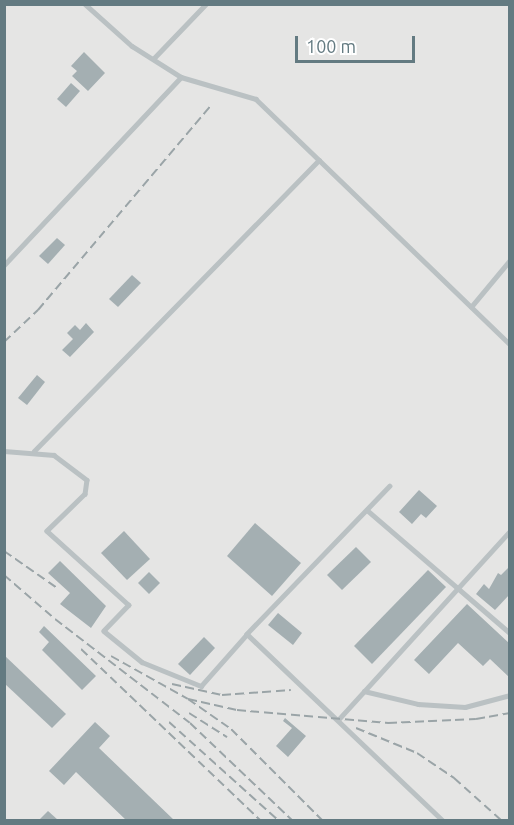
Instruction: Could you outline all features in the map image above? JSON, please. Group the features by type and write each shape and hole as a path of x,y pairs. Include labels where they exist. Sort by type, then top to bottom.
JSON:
{"lane":[{"path":"85,4 153,59 181,77 256,99 510,344"},
{"path":"153,59 206,4"},
{"path":"4,265 181,77"},
{"path":"34,451 320,160"},
{"path":"471,307 510,260"},
{"path":"4,451 34,451 54,455 87,480 85,494 47,531 129,605 104,631 108,636 142,662 201,686 247,634 390,486"},
{"path":"367,510 510,633"},
{"path":"339,720 510,531"},
{"path":"247,634 442,820"},
{"path":"364,691 417,704 465,707 510,695"}],"shaded area":[{"path":"5,5 509,5 509,820 5,820"}],"building":[{"path":"84,52 105,73 88,91 72,76 77,71 71,66"},
{"path":"71,83 80,91 66,107 57,99"},
{"path":"57,238 65,245 48,264 39,256"},
{"path":"132,275 141,283 118,307 109,299"},
{"path":"86,323 94,332 70,357 62,350 73,339 67,333 75,325 80,330"},
{"path":"37,375 45,382 27,405 18,398"},
{"path":"419,490 437,506 426,518 421,514 412,524 399,512"},
{"path":"255,523 301,563 272,596 227,556"},
{"path":"124,531 150,559 127,580 101,553"},
{"path":"356,547 371,562 342,590 327,575"},
{"path":"60,561 106,606 91,628 60,604 70,593 48,573"},
{"path":"510,566 510,594 495,610 476,594 484,584 489,589 498,573 501,575"},
{"path":"428,570 446,587 372,664 354,646"},
{"path":"149,572 160,583 149,594 138,583"},
{"path":"467,604 510,644 510,678 490,659 483,666 458,643 429,674 414,660"},
{"path":"278,613 302,633 293,645 268,625"},
{"path":"44,626 96,676 82,690 42,650 49,642 39,632"},
{"path":"204,637 215,648 190,675 178,664"},
{"path":"4,655 66,714 52,728 4,683"},
{"path":"285,718 306,736 288,757 276,746 292,728 283,721"},
{"path":"95,722 110,736 99,748 174,820 126,820 76,772 64,785 49,771"},
{"path":"48,811 58,820 39,820"}],"railway":[{"path":"4,342 38,310 211,105"},
{"path":"4,551 57,588"},
{"path":"4,575 55,619 190,723 292,820"},
{"path":"81,649 260,820"},
{"path":"111,656 188,699 231,729 322,820"},
{"path":"172,684 222,695 291,690"},
{"path":"188,699 237,710 388,723 476,719 510,713"},
{"path":"189,713 227,737"},
{"path":"169,722 278,820"},
{"path":"356,728 417,753 454,778 501,820"}]}
